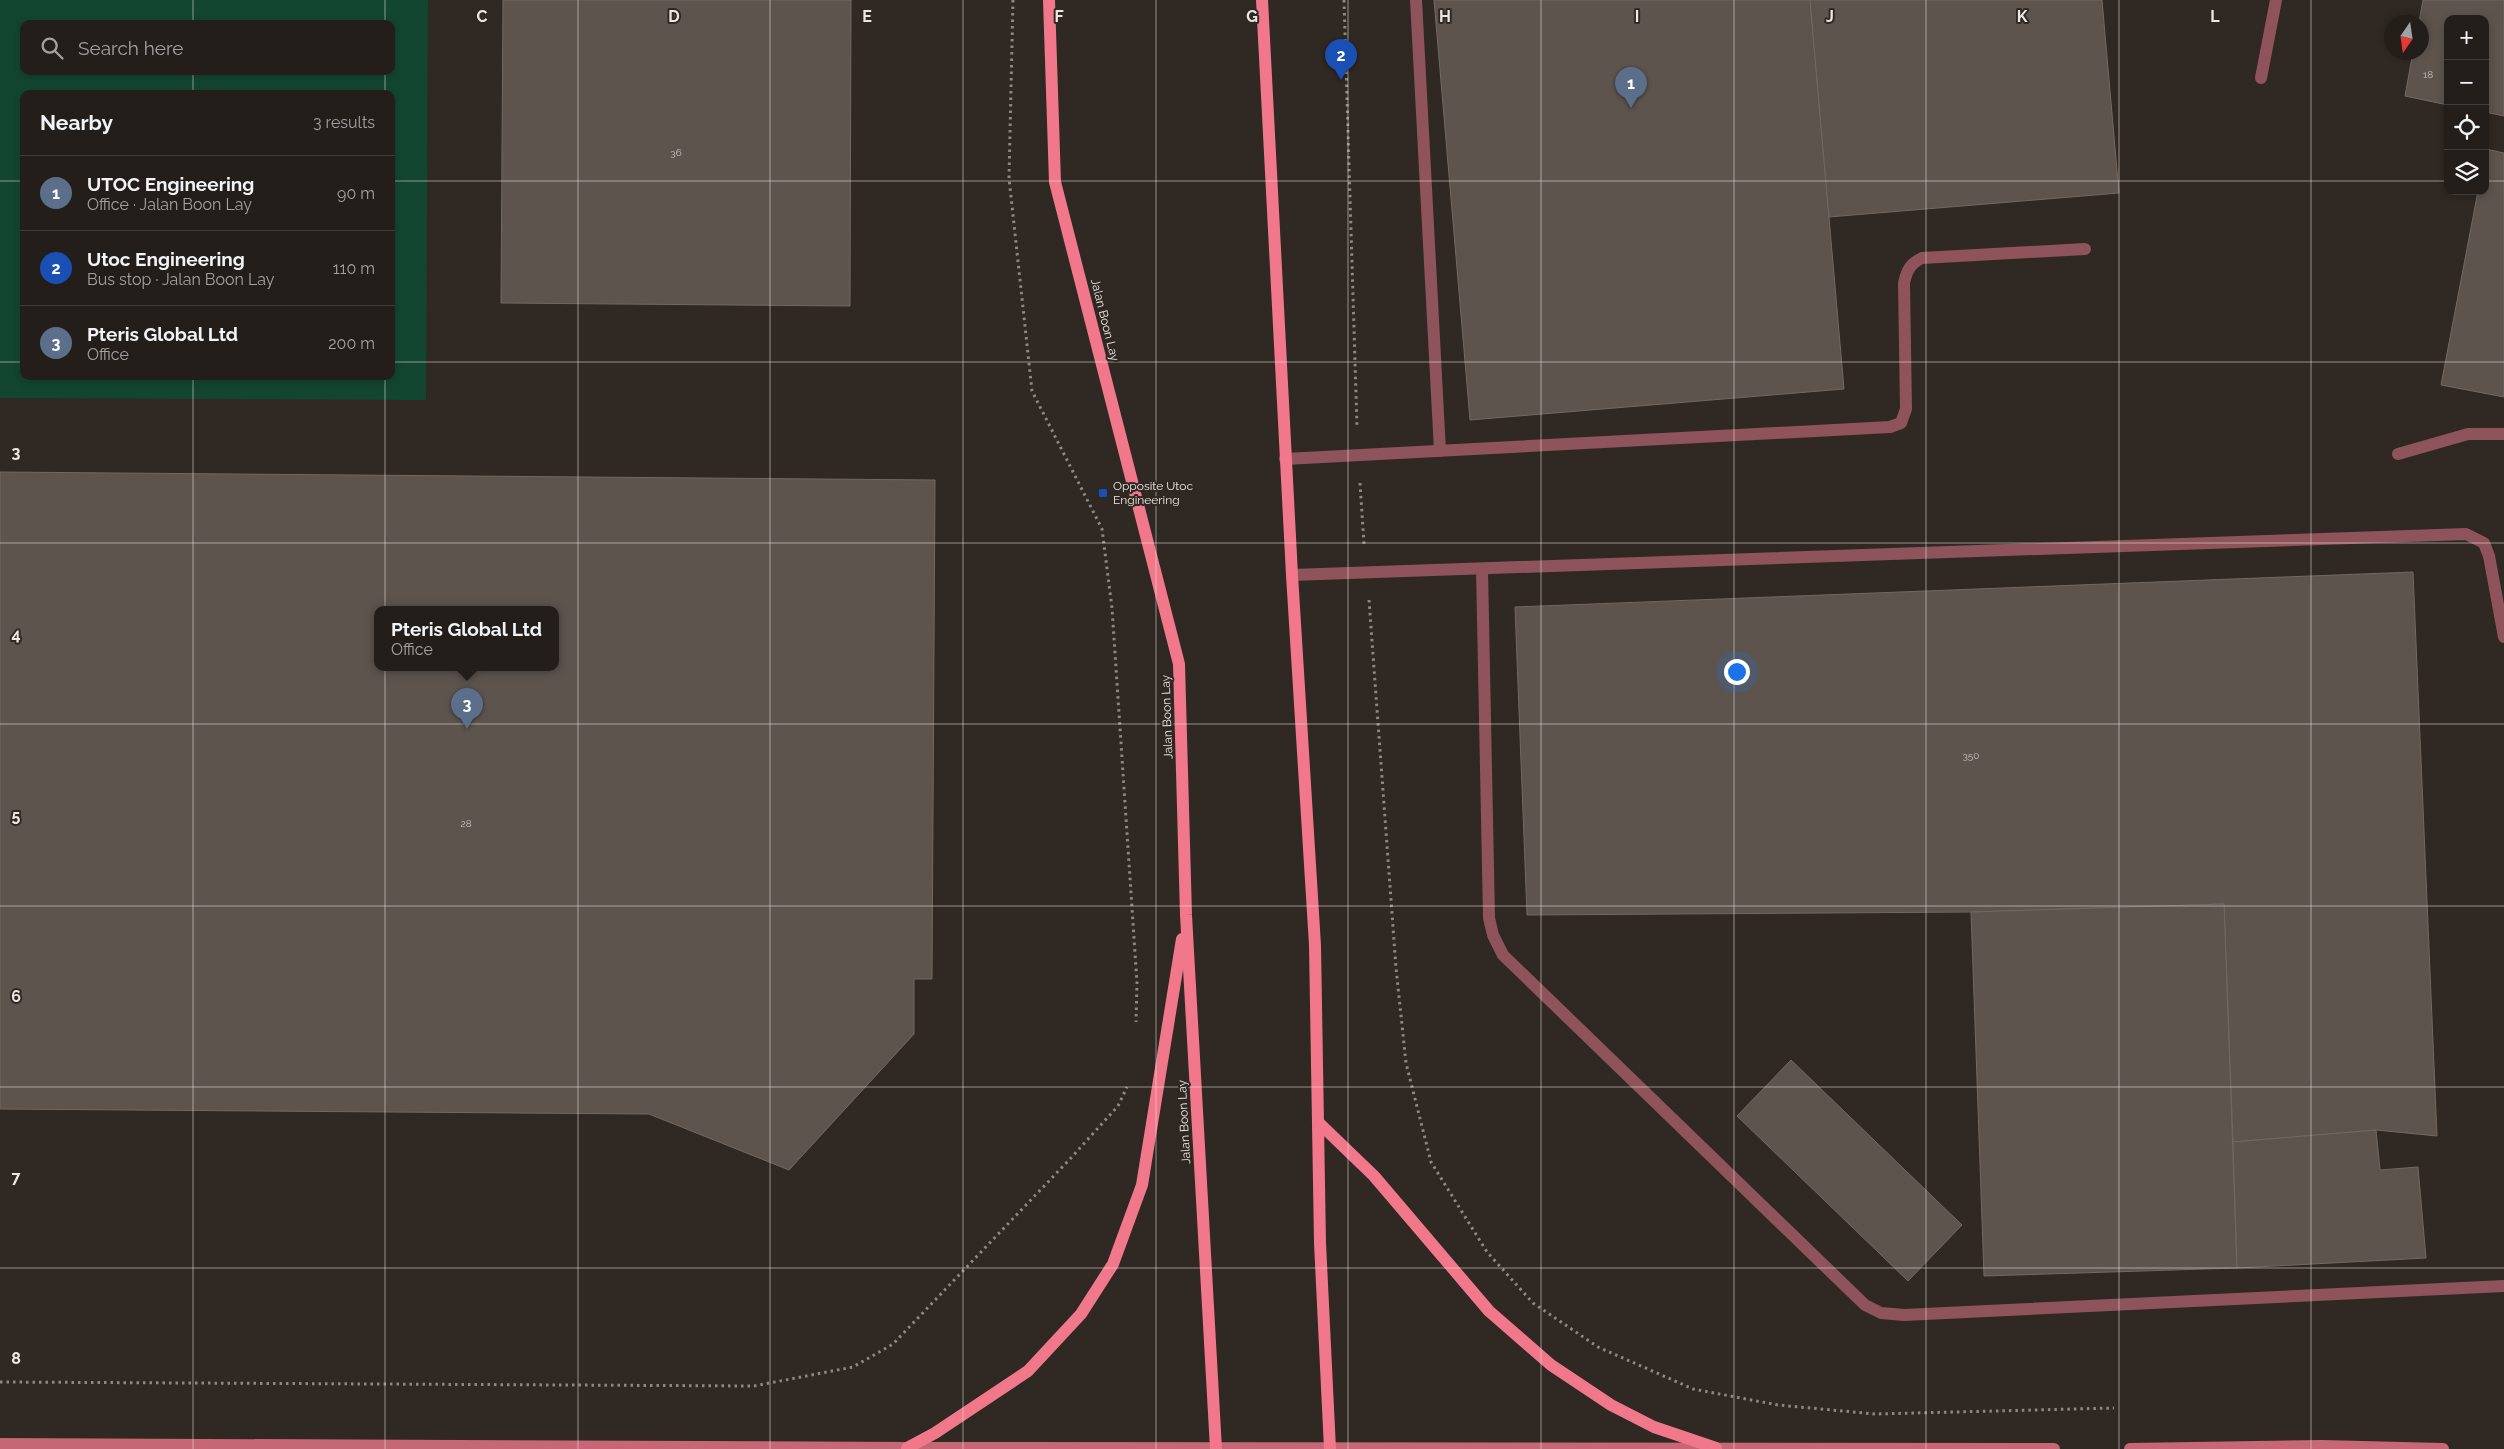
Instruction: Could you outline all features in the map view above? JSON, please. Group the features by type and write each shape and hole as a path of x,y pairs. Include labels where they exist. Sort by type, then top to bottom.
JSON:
{"main road":[{"name":"Jalan Boon Lay","path":"1049,0 1055,182 1179,664 1186,915 1216,1449"},
{"path":"1262,0 1285,459 1315,945 1320,1243 1330,1449"},
{"path":"906,1448 935,1433 1007,1387 1028,1371 1081,1314 1113,1264 1142,1185 1186,915"},
{"path":"1318,1122 1380,1183 1489,1311 1551,1365 1611,1405 1645,1423 1716,1448"},
{"path":"0,1444 1216,1449 2054,1449"},
{"path":"2130,1449 2322,1446 2443,1449"}],"lane":[{"path":"1416,0 1440,451"},
{"path":"2261,78 2276,0"},
{"path":"1285,459 1890,427 1901,423 1904,417 1904,283 1906,272 1913,263 1922,258 2085,249"},
{"path":"2398,454 2468,434 2504,434"},
{"path":"1292,575 2466,534 2484,543 2489,556 2504,637"},
{"path":"1482,569 1489,918 1493,935 1503,955 1865,1305 1881,1313 1904,1316 2504,1286"}],"path":[{"path":"1013,0 1009,178 1032,391 1102,529 1112,608 1137,974 1136,1031"},
{"path":"0,1382 754,1386 853,1367 893,1344 1070,1159 1118,1106 1128,1084"}],"green space":[{"path":"0,0 428,0 426,400 0,398"}],"building":[{"path":"503,0 851,0 850,306 501,303"},
{"path":"1434,0 1810,0 1844,389 1470,420"},
{"path":"1810,0 2102,0 2119,193 1829,217"},
{"path":"2423,0 2504,0 2504,116 2489,113 2489,15 2444,15 2444,104 2405,96 2412,60 2429,60 2429,15 2420,15"},
{"path":"2489,150 2504,153 2504,397 2441,385 2477,195 2489,195"},
{"path":"0,472 935,480 932,979 914,979 914,1034 789,1170 649,1114 0,1109"},
{"path":"2413,572 2437,1136 2376,1130 2233,1142 2224,904 1971,912 1527,915 1515,607"},
{"path":"2224,904 2237,1268 1984,1276 1971,912"},
{"path":"1791,1060 1962,1225 1908,1281 1737,1116"},
{"path":"2376,1130 2380,1170 2418,1167 2426,1258 2237,1268 2233,1142"}],"place":[{"name":"Utoc Engineering","path":"1341,80"},
{"name":"UTOC Engineering","path":"1631,108"},
{"name":"Opposite Utoc Engineering","path":"1103,493"},
{"name":"Pteris Global Ltd","path":"467,729"}]}
